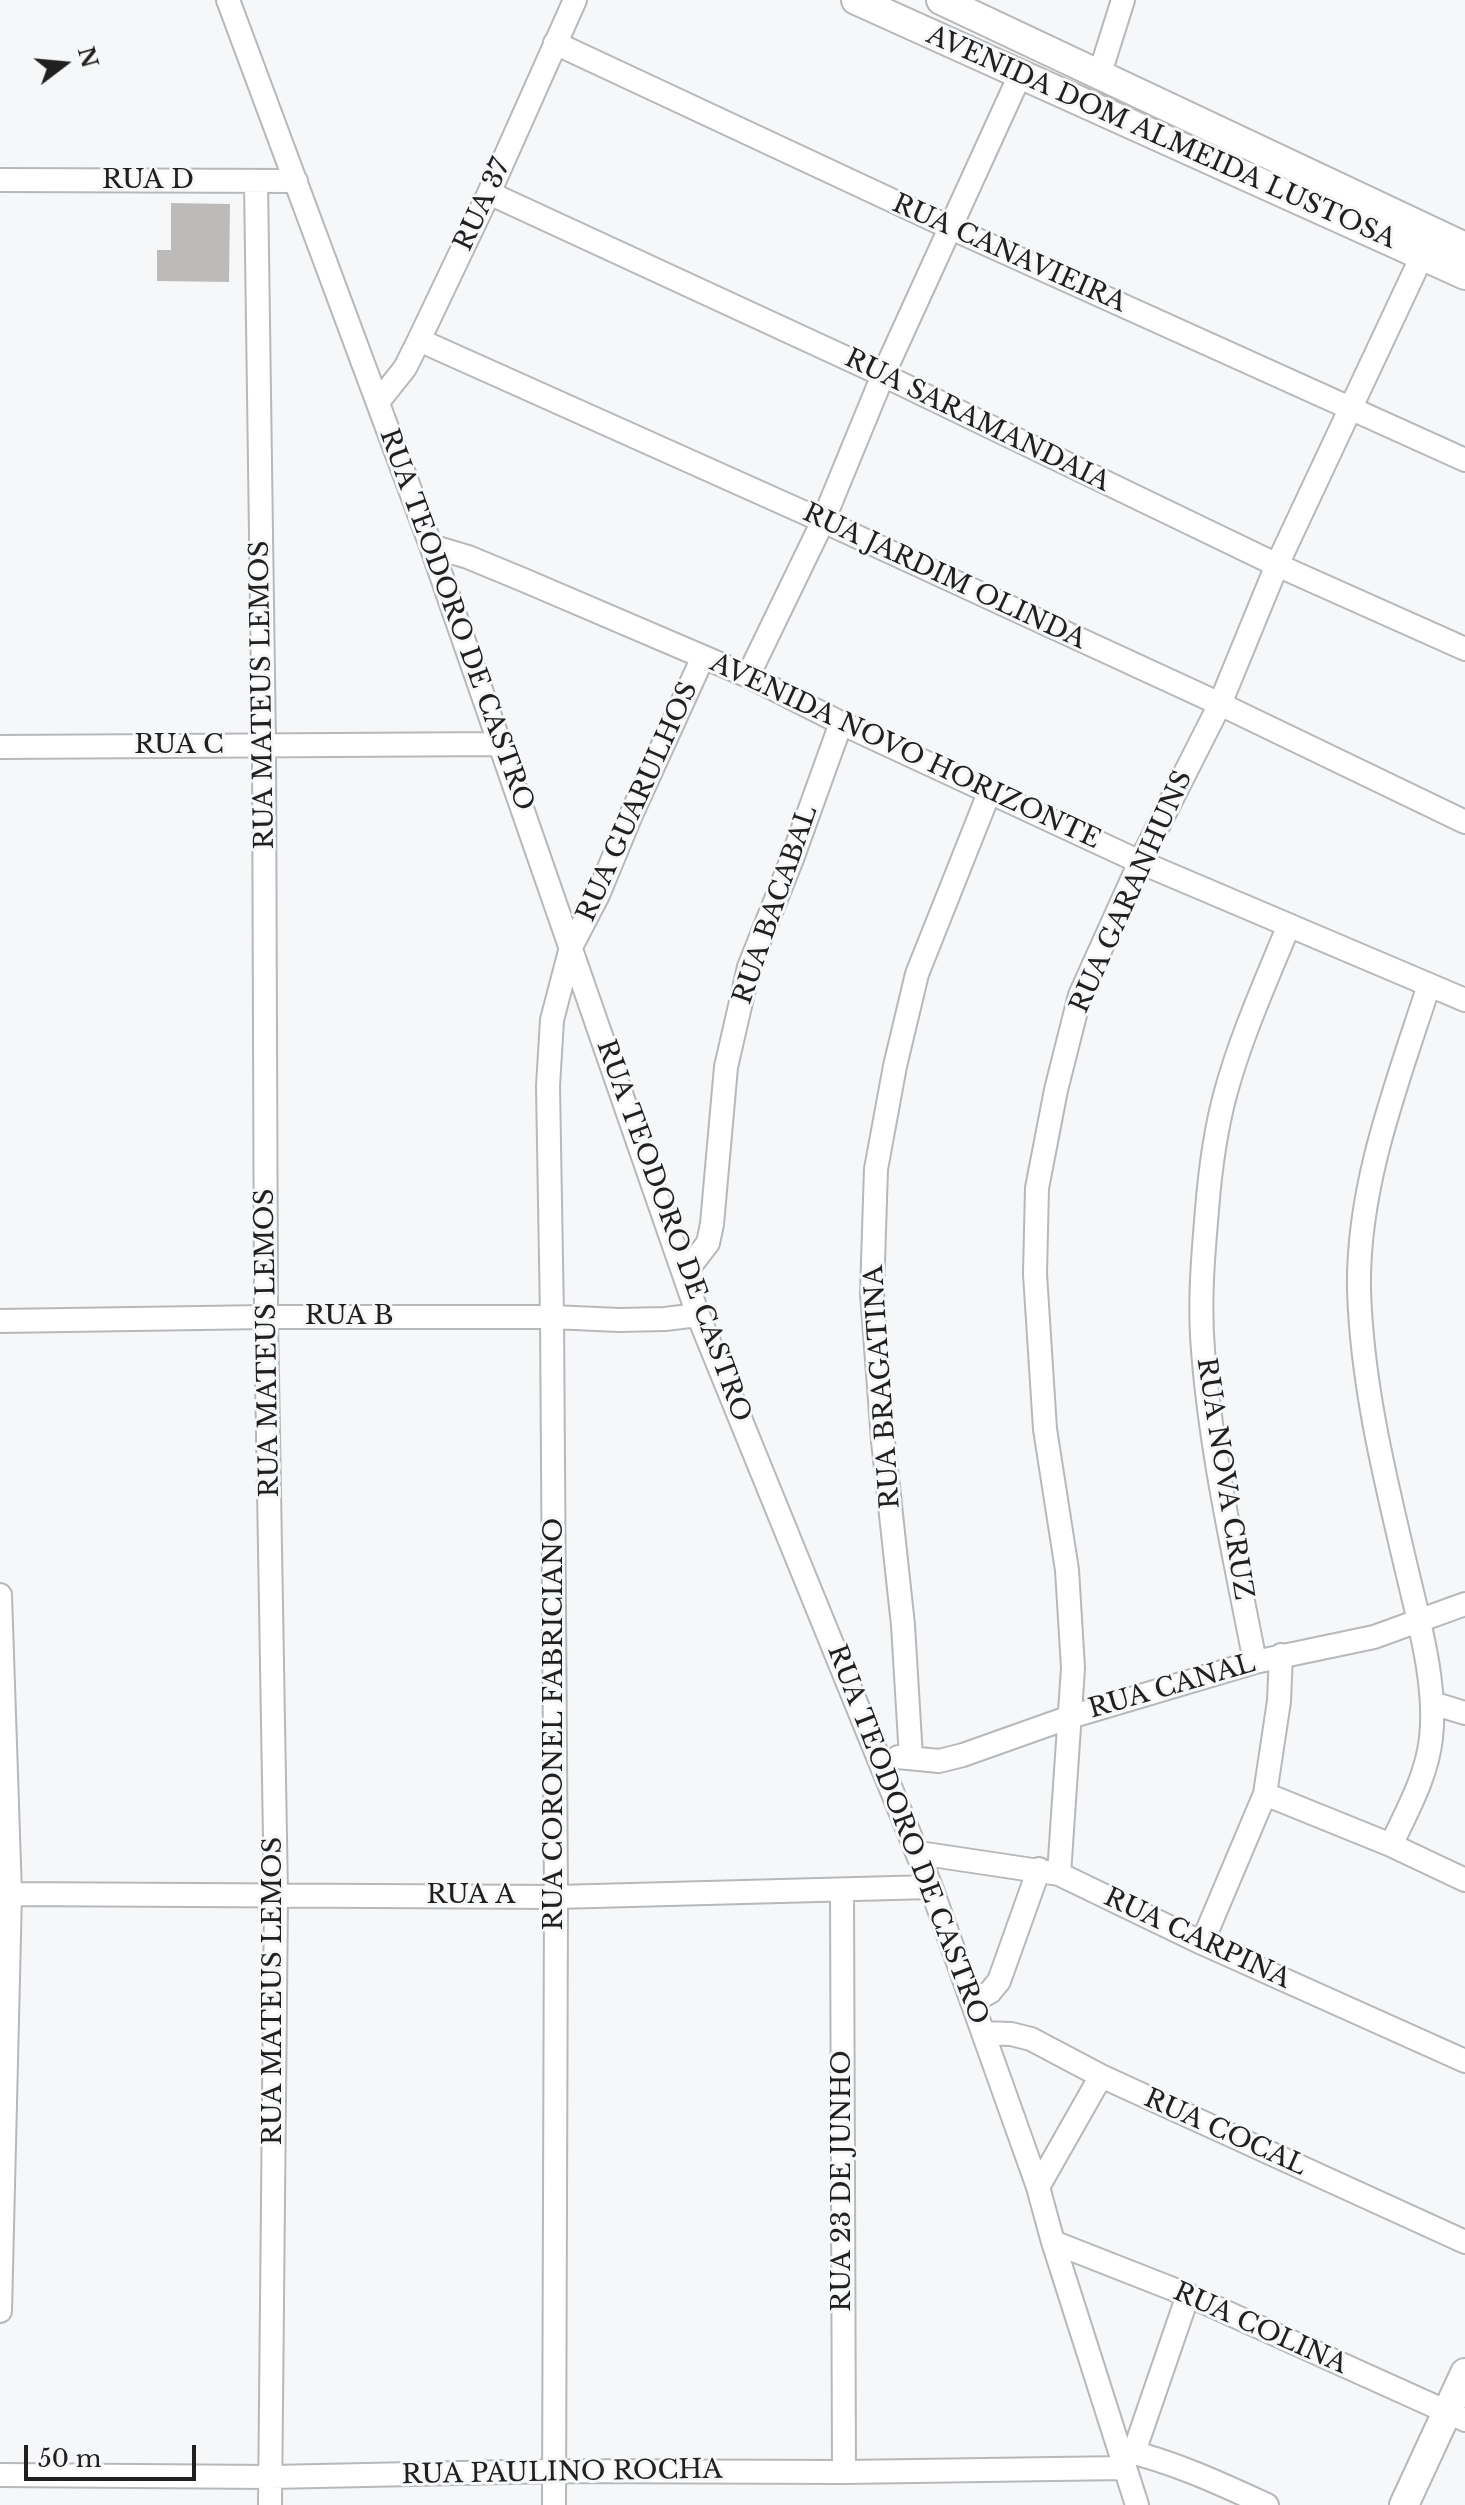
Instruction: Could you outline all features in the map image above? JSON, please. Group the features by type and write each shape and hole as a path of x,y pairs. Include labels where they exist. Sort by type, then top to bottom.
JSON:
{"street":[{"name":"RUA TEODORO DE CASTRO","path":"228,0 431,546 698,1315 919,1853 1038,2187 1053,2242 1125,2456 1137,2505"},
{"name":"RUA 37","path":"378,402 405,368 419,340 575,0"},
{"name":"AVENIDA DOM ALMEIDA LUSTOSA","path":"856,0 1465,275"},
{"name":"AVENIDA DOM ALMEIDA LUSTOSA","path":"941,0 1465,247"},
{"path":"1100,73 1123,0"},
{"name":"RUA CANAVIEIRA","path":"555,43 951,228 1465,460"},
{"path":"748,676 823,521 883,375 1020,75"},
{"name":"RUA D","path":"0,180 296,181"},
{"name":"RUA MATEUS LEMOS","path":"256,181 264,746 266,1317 276,1895 270,2505"},
{"name":"RUA SARAMANDAIA","path":"489,193 883,375 1277,565 1465,649"},
{"name":"RUA GARANHUNS","path":"972,2002 990,1992 999,1981 1049,1872 1070,1717 1073,1668 1067,1570 1045,1429 1035,1274 1037,1188 1056,1090 1080,995 1140,862 1220,704 1277,565 1422,256"},
{"name":"RUA JARDIM OLINDA","path":"419,340 823,521 1220,704 1465,822"},
{"name":"AVENIDA NOVO HORIZONTE","path":"431,546 511,575 748,676 841,723 1140,862 1465,1000"},
{"name":"RUA GUARULHOS","path":"571,947 598,895 703,657"},
{"name":"RUA BACABAL","path":"684,1274 704,1250 710,1233 726,1067 749,967 841,723"},
{"name":"RUA C","path":"0,747 501,744"},
{"name":"RUA BRAGATINA","path":"911,1758 903,1625 883,1441 872,1293 876,1169 895,1066 917,974 989,793"},
{"name":"RUA NOVA CRUZ","path":"1255,1662 1210,1419 1202,1346 1203,1256 1211,1165 1224,1098 1242,1039 1289,925"},
{"name":"RUA CORONEL FABRICIANO","path":"554,2505 556,1897 548,1086 552,1020 571,947"},
{"path":"1391,1845 1428,1760 1432,1703 1418,1622 1373,1422 1359,1289 1367,1204 1378,1144 1429,985"},
{"name":"RUA B","path":"0,1321 266,1317 552,1317 619,1320 698,1315"},
{"path":"0,1595 10,1894 0,2311"},
{"name":"RUA CANAL","path":"878,1756 939,1761 963,1755 1070,1717 1281,1655 1374,1637 1465,1604"},
{"path":"1202,1943 1265,1794 1279,1701 1281,1655"},
{"path":"1432,1703 1465,1713"},
{"path":"1265,1794 1391,1845 1465,1880"},
{"name":"RUA CARPINA","path":"919,1853 1049,1872 1465,2061"},
{"name":"RUA A","path":"10,1894 556,1897 931,1887"},
{"name":"RUA 23 DE JUNHO","path":"842,1891 844,2472"},
{"name":"RUA COCAL","path":"983,2033 1011,2034 1031,2039 1101,2076 1465,2242"},
{"path":"1038,2187 1101,2076"},
{"name":"RUA COLINA","path":"1053,2242 1188,2295 1456,2417"},
{"path":"1125,2456 1188,2295"},
{"path":"1404,2505 1456,2417 1465,2373"},
{"name":"RUA PAULINO ROCHA","path":"0,2475 271,2477 555,2471 844,2472 1125,2456 1185,2468 1267,2505"}],"building":[{"path":"171,203 230,204 229,282 157,281 157,250 171,250"}]}
